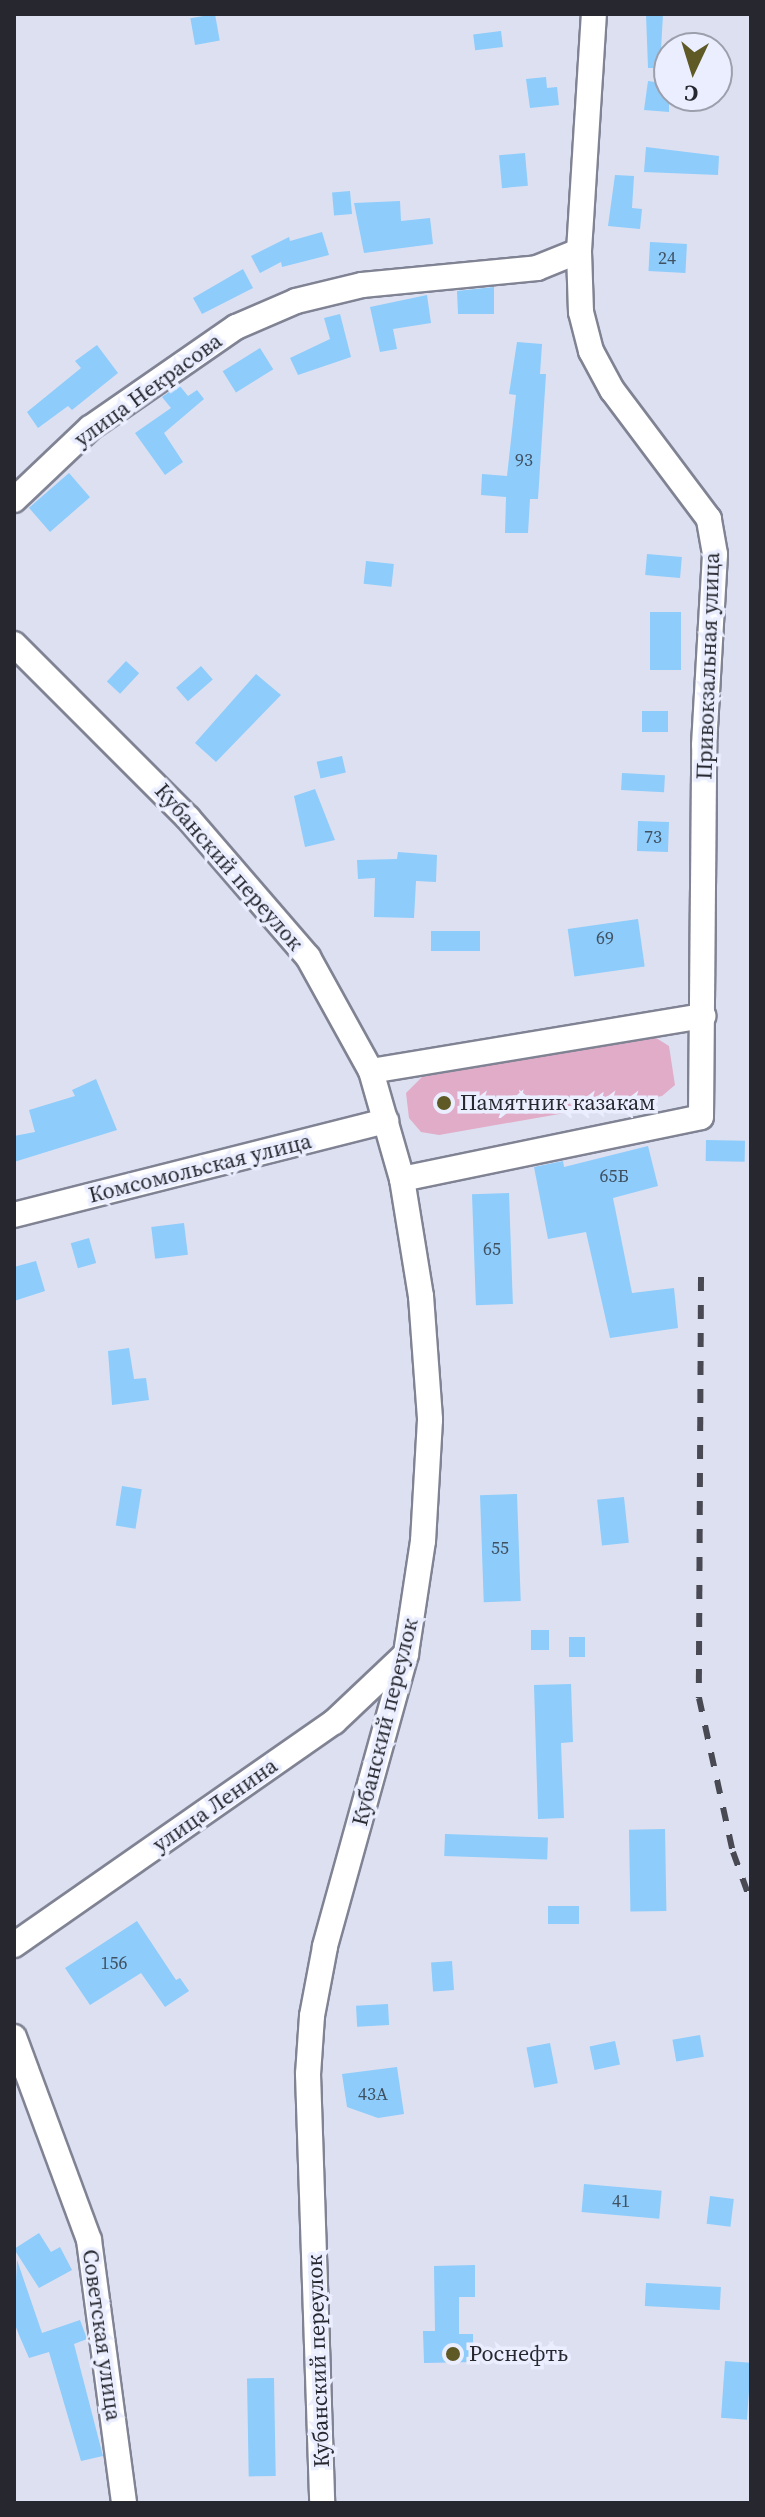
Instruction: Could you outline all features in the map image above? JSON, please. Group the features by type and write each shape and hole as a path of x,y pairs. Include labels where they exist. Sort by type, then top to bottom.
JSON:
{"street":[{"name":"Привокзальная улица","path":"402,1179 701,1117 704,745 715,554 709,519 640,433 591,351 581,312 579,251 594,14"},
{"name":"улица Некрасова","path":"14,500 90,428 184,359 248,321 296,301 362,285 537,268 579,251"},
{"name":"Кубанский переулок","path":"14,644 240,873 308,957 371,1071 402,1179 421,1296 430,1420 423,1541 406,1654 325,1947 312,2016 308,2074 322,2503"},
{"path":"371,1071 703,1016"},
{"name":"Комсомольская улица","path":"14,1215 386,1121"},
{"name":"улица Ленина","path":"14,1945 334,1722 406,1654"},
{"name":"Советская улица","path":"14,2037 89,2240 124,2503"}],"shaded area":[{"path":"653,1036 669,1046 675,1085 662,1096 439,1135 421,1132 409,1118 406,1093 422,1077"}],"building":[{"path":"215,14 220,41 195,45 190,18"},
{"path":"646,14 663,14 662,32 653,32 653,68 648,68"},
{"path":"501,31 503,47 475,50 473,34"},
{"path":"546,77 547,88 557,87 559,105 530,108 526,79"},
{"path":"648,81 653,82 653,111 644,110"},
{"path":"646,147 719,156 718,175 644,172"},
{"path":"525,153 528,186 502,188 499,155"},
{"path":"615,175 634,176 632,208 642,209 640,229 608,226"},
{"path":"350,191 352,214 334,215 332,193"},
{"path":"400,201 401,221 430,218 433,244 364,253 354,203"},
{"path":"322,232 329,255 282,267 281,262 260,273 251,256 289,237 290,241"},
{"path":"650,242 687,244 685,273 648,271"},
{"path":"243,269 253,288 202,314 193,298"},
{"path":"494,287 494,314 458,314 457,291"},
{"path":"427,295 431,323 393,329 397,349 380,352 370,307"},
{"path":"340,314 351,357 298,375 290,358 330,339 324,318"},
{"path":"517,342 542,344 540,374 546,374 538,499 530,499 528,533 505,533 506,497 481,495 482,474 507,476 516,395 509,394"},
{"path":"97,345 118,373 72,410 68,406 38,428 27,412 81,368 75,361"},
{"path":"260,348 273,369 236,393 223,371"},
{"path":"179,385 188,396 197,390 204,399 164,433 183,462 165,475 135,433 171,408 162,397"},
{"path":"69,473 90,497 50,532 29,508"},
{"path":"647,554 682,557 680,578 645,575"},
{"path":"366,561 394,564 391,587 364,584"},
{"path":"650,612 681,612 681,670 650,670"},
{"path":"126,661 139,673 120,694 107,681"},
{"path":"201,666 213,680 188,701 176,688"},
{"path":"256,674 281,695 216,762 195,743"},
{"path":"642,711 668,711 668,732 642,732"},
{"path":"342,756 346,773 320,778 317,762"},
{"path":"622,773 665,775 664,792 621,790"},
{"path":"315,789 335,840 305,847 294,796"},
{"path":"638,821 669,822 668,852 637,851"},
{"path":"398,852 437,855 436,882 416,881 414,918 374,917 375,878 358,879 357,860 397,859"},
{"path":"638,919 645,967 574,976 568,929"},
{"path":"431,931 480,931 480,951 431,951"},
{"path":"96,1079 117,1130 14,1162 14,1136 35,1132 29,1110 75,1096 72,1090"},
{"path":"706,1140 745,1141 745,1162 706,1161"},
{"path":"648,1146 658,1186 613,1198 632,1293 674,1288 678,1328 610,1338 586,1232 548,1239 534,1167 563,1161 564,1167"},
{"path":"509,1193 513,1304 476,1305 472,1194"},
{"path":"184,1223 188,1255 155,1259 151,1227"},
{"path":"89,1238 96,1263 78,1268 71,1243"},
{"path":"36,1261 45,1291 14,1301 14,1267"},
{"path":"129,1348 134,1379 146,1378 149,1400 112,1405 108,1351"},
{"path":"122,1486 142,1489 135,1529 116,1526"},
{"path":"517,1494 521,1601 484,1602 480,1495"},
{"path":"624,1497 629,1543 602,1546 597,1500"},
{"path":"531,1630 549,1630 549,1650 531,1650"},
{"path":"569,1637 585,1637 585,1657 569,1657"},
{"path":"571,1684 573,1742 561,1743 564,1818 538,1819 534,1685"},
{"path":"665,1829 666,1911 630,1912 629,1830"},
{"path":"445,1834 548,1838 547,1860 444,1856"},
{"path":"548,1906 579,1906 579,1924 548,1924"},
{"path":"137,1921 176,1980 180,1978 189,1991 165,2007 141,1973 90,2005 65,1968"},
{"path":"452,1961 454,1990 433,1991 431,1962"},
{"path":"388,2004 389,2025 357,2027 356,2006"},
{"path":"700,2035 704,2057 676,2062 672,2040"},
{"path":"615,2041 620,2064 595,2070 590,2046"},
{"path":"550,2043 558,2083 534,2088 526,2048"},
{"path":"397,2067 404,2114 378,2118 347,2107 342,2074"},
{"path":"584,2184 662,2191 659,2219 582,2212"},
{"path":"710,2196 734,2199 730,2227 707,2224"},
{"path":"39,2233 51,2252 60,2247 72,2270 39,2288 14,2249"},
{"path":"17,2260 42,2333 80,2320 87,2339 74,2344 103,2456 81,2461 49,2352 29,2358 14,2322"},
{"path":"475,2265 475,2297 459,2297 459,2334 473,2334 473,2362 424,2363 423,2331 435,2331 434,2266"},
{"path":"646,2283 721,2287 720,2310 645,2306"},
{"path":"725,2361 751,2363 747,2420 721,2418"},
{"path":"247,2378 274,2378 276,2476 249,2476"}],"railway":[{"path":"701,1277 699,1698 733,1852 751,1902"}],"place":[{"name":"Памятник казакам","path":"444,1103"},
{"name":"Роснефть","path":"453,2354"}]}
